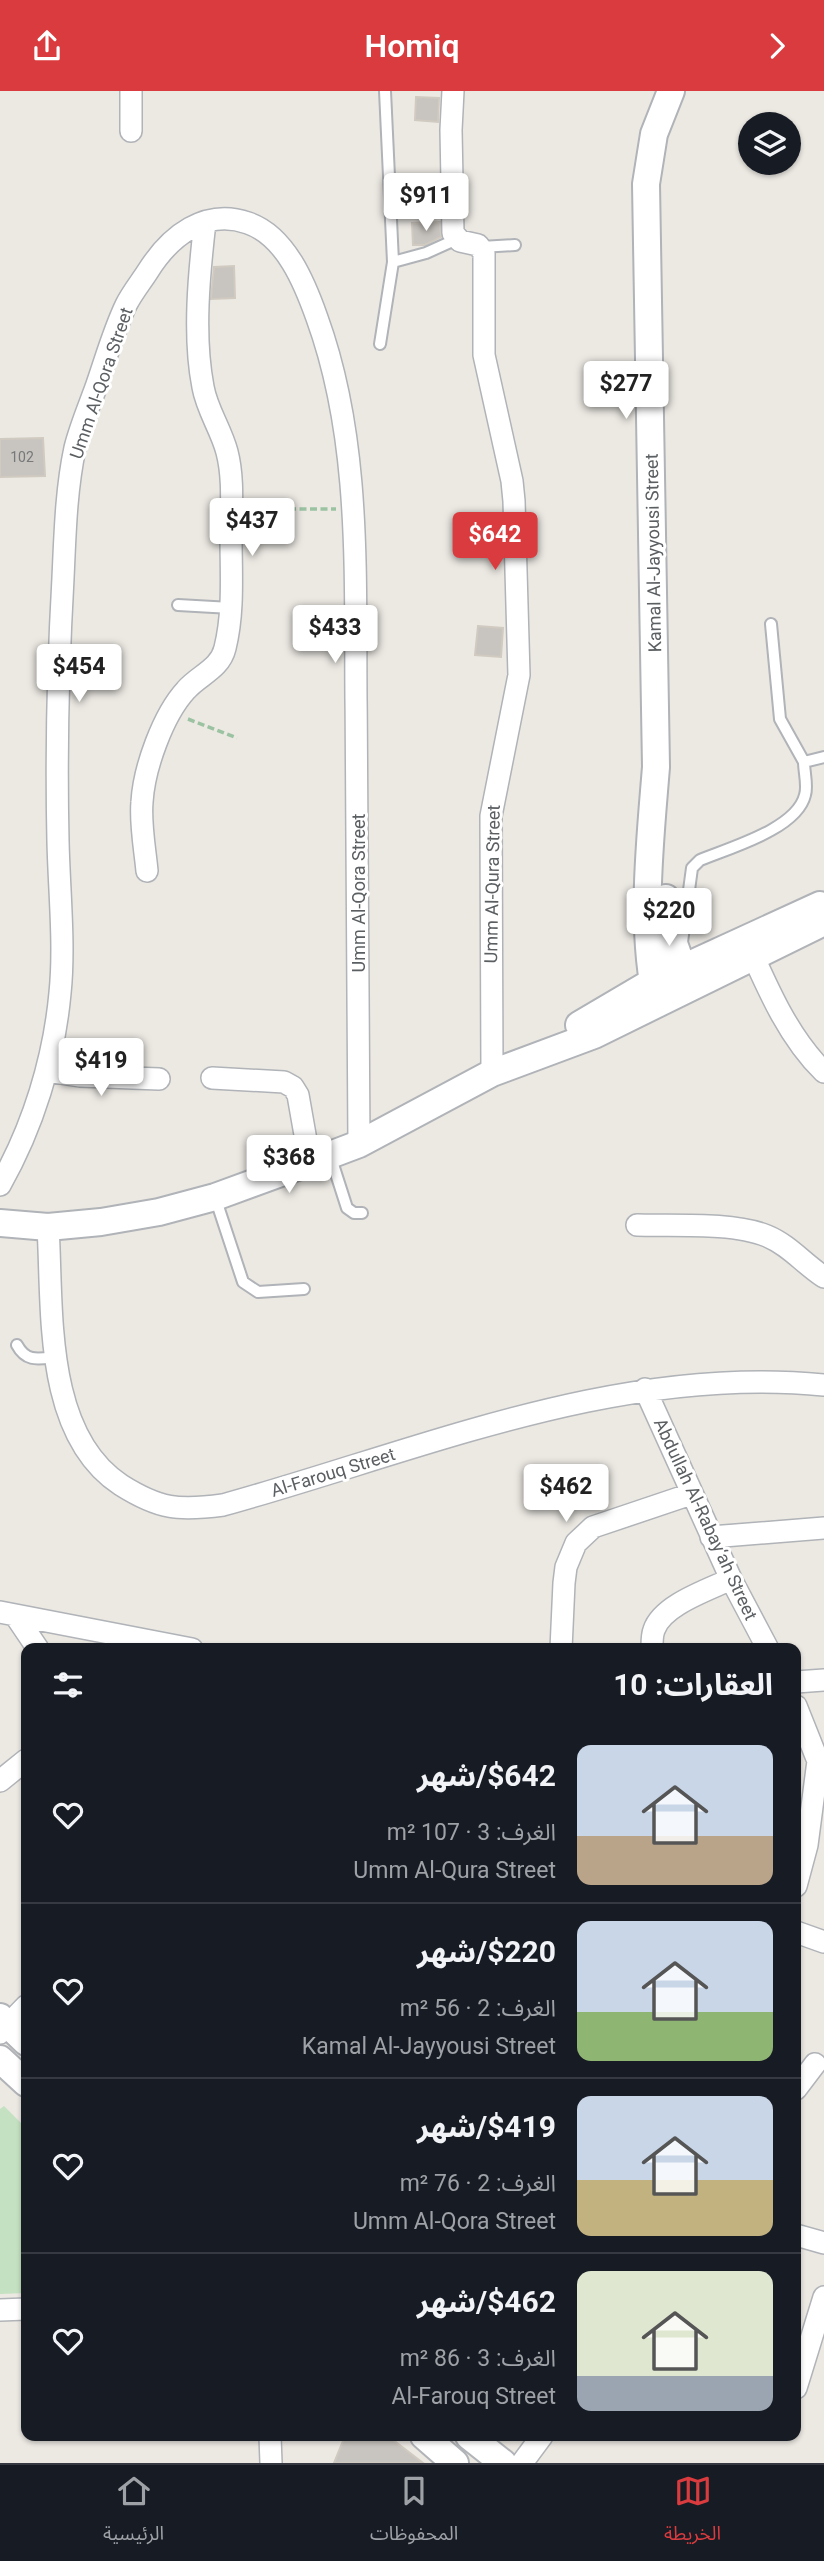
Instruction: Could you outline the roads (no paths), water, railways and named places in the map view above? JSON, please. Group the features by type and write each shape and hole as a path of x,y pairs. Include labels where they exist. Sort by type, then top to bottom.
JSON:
{"street":[{"path":"131,91 131,131"},
{"path":"453,91 453,229 457,239 481,247"},
{"name":"Kamal Al-Jayyousi Street","path":"671,91 654,134 646,184 656,767 650,840 649,922 671,983"},
{"name":"Umm Al-Qora Street","path":"0,1185 11,1165 47,1071 61,987 58,658 68,488 76,443 126,304 165,246 180,232 205,222 225,219 246,222 264,230 279,243 298,275 314,308 335,378 346,438 353,510 358,815 359,1144"},
{"path":"147,871 142,803 159,734 187,688 216,666 225,651 231,608 231,484 228,455 222,433 209,410 203,386 199,341 200,266 205,222"},
{"name":"Umm Al-Qura Street","path":"481,247 484,256 484,355 514,501 519,665 491,816 492,1073"},
{"path":"750,948 824,904"},
{"path":"0,1223 48,1227 101,1222 159,1212 215,1197 320,1159 359,1144 492,1073 552,1049 584,1021 750,948 824,922"},
{"path":"750,948 783,1017 811,1059 824,1072"},
{"path":"47,1071 80,1076 159,1079"},
{"path":"212,1078 284,1081 293,1087 320,1159"},
{"path":"637,1225 743,1229 767,1235 790,1248 824,1277"},
{"name":"Al-Farouq Street","path":"48,1227 55,1357 61,1392 78,1421 87,1453 109,1477 143,1499 169,1508 197,1509 232,1503 416,1447 558,1408 645,1389 783,1381 824,1385"},
{"name":"Abdullah Al-Rabay‘ah Street","path":"645,1389 730,1579 765,1643"},
{"path":"562,1643 566,1567 576,1543 593,1527 691,1494"},
{"path":"711,1537 824,1528"},
{"path":"652,1643 654,1630 663,1617 680,1603 730,1579"},
{"path":"8,1614 32,1643"},
{"path":"8,1614 160,1643"},
{"path":"801,1682 824,1680"},
{"path":"801,1717 821,1762 801,1868"},
{"path":"801,1759 821,1762"},
{"path":"1,1779 21,1764"},
{"path":"801,1934 824,1942"},
{"path":"0,2059 21,2078"},
{"path":"801,2082 815,2064"},
{"path":"801,2236 824,2243"},
{"path":"801,2372 824,2297"},
{"path":"0,2311 21,2309"},
{"path":"430,2441 455,2463"},
{"path":"475,2441 503,2463"},
{"path":"522,2463 538,2441"}],"lane":[{"path":"380,344 393,262 385,91"},
{"path":"393,262 426,253 457,239"},
{"path":"481,247 515,245"},
{"path":"178,605 231,608"},
{"path":"671,983 682,941 692,868 700,860 774,829 794,814 805,795 804,762 780,719 771,624"},
{"path":"804,762 824,757"},
{"path":"320,1159 347,1207 354,1213 362,1213"},
{"path":"215,1197 243,1282 258,1292 304,1289"},
{"path":"17,1345 21,1354 28,1359 55,1357"}]}
